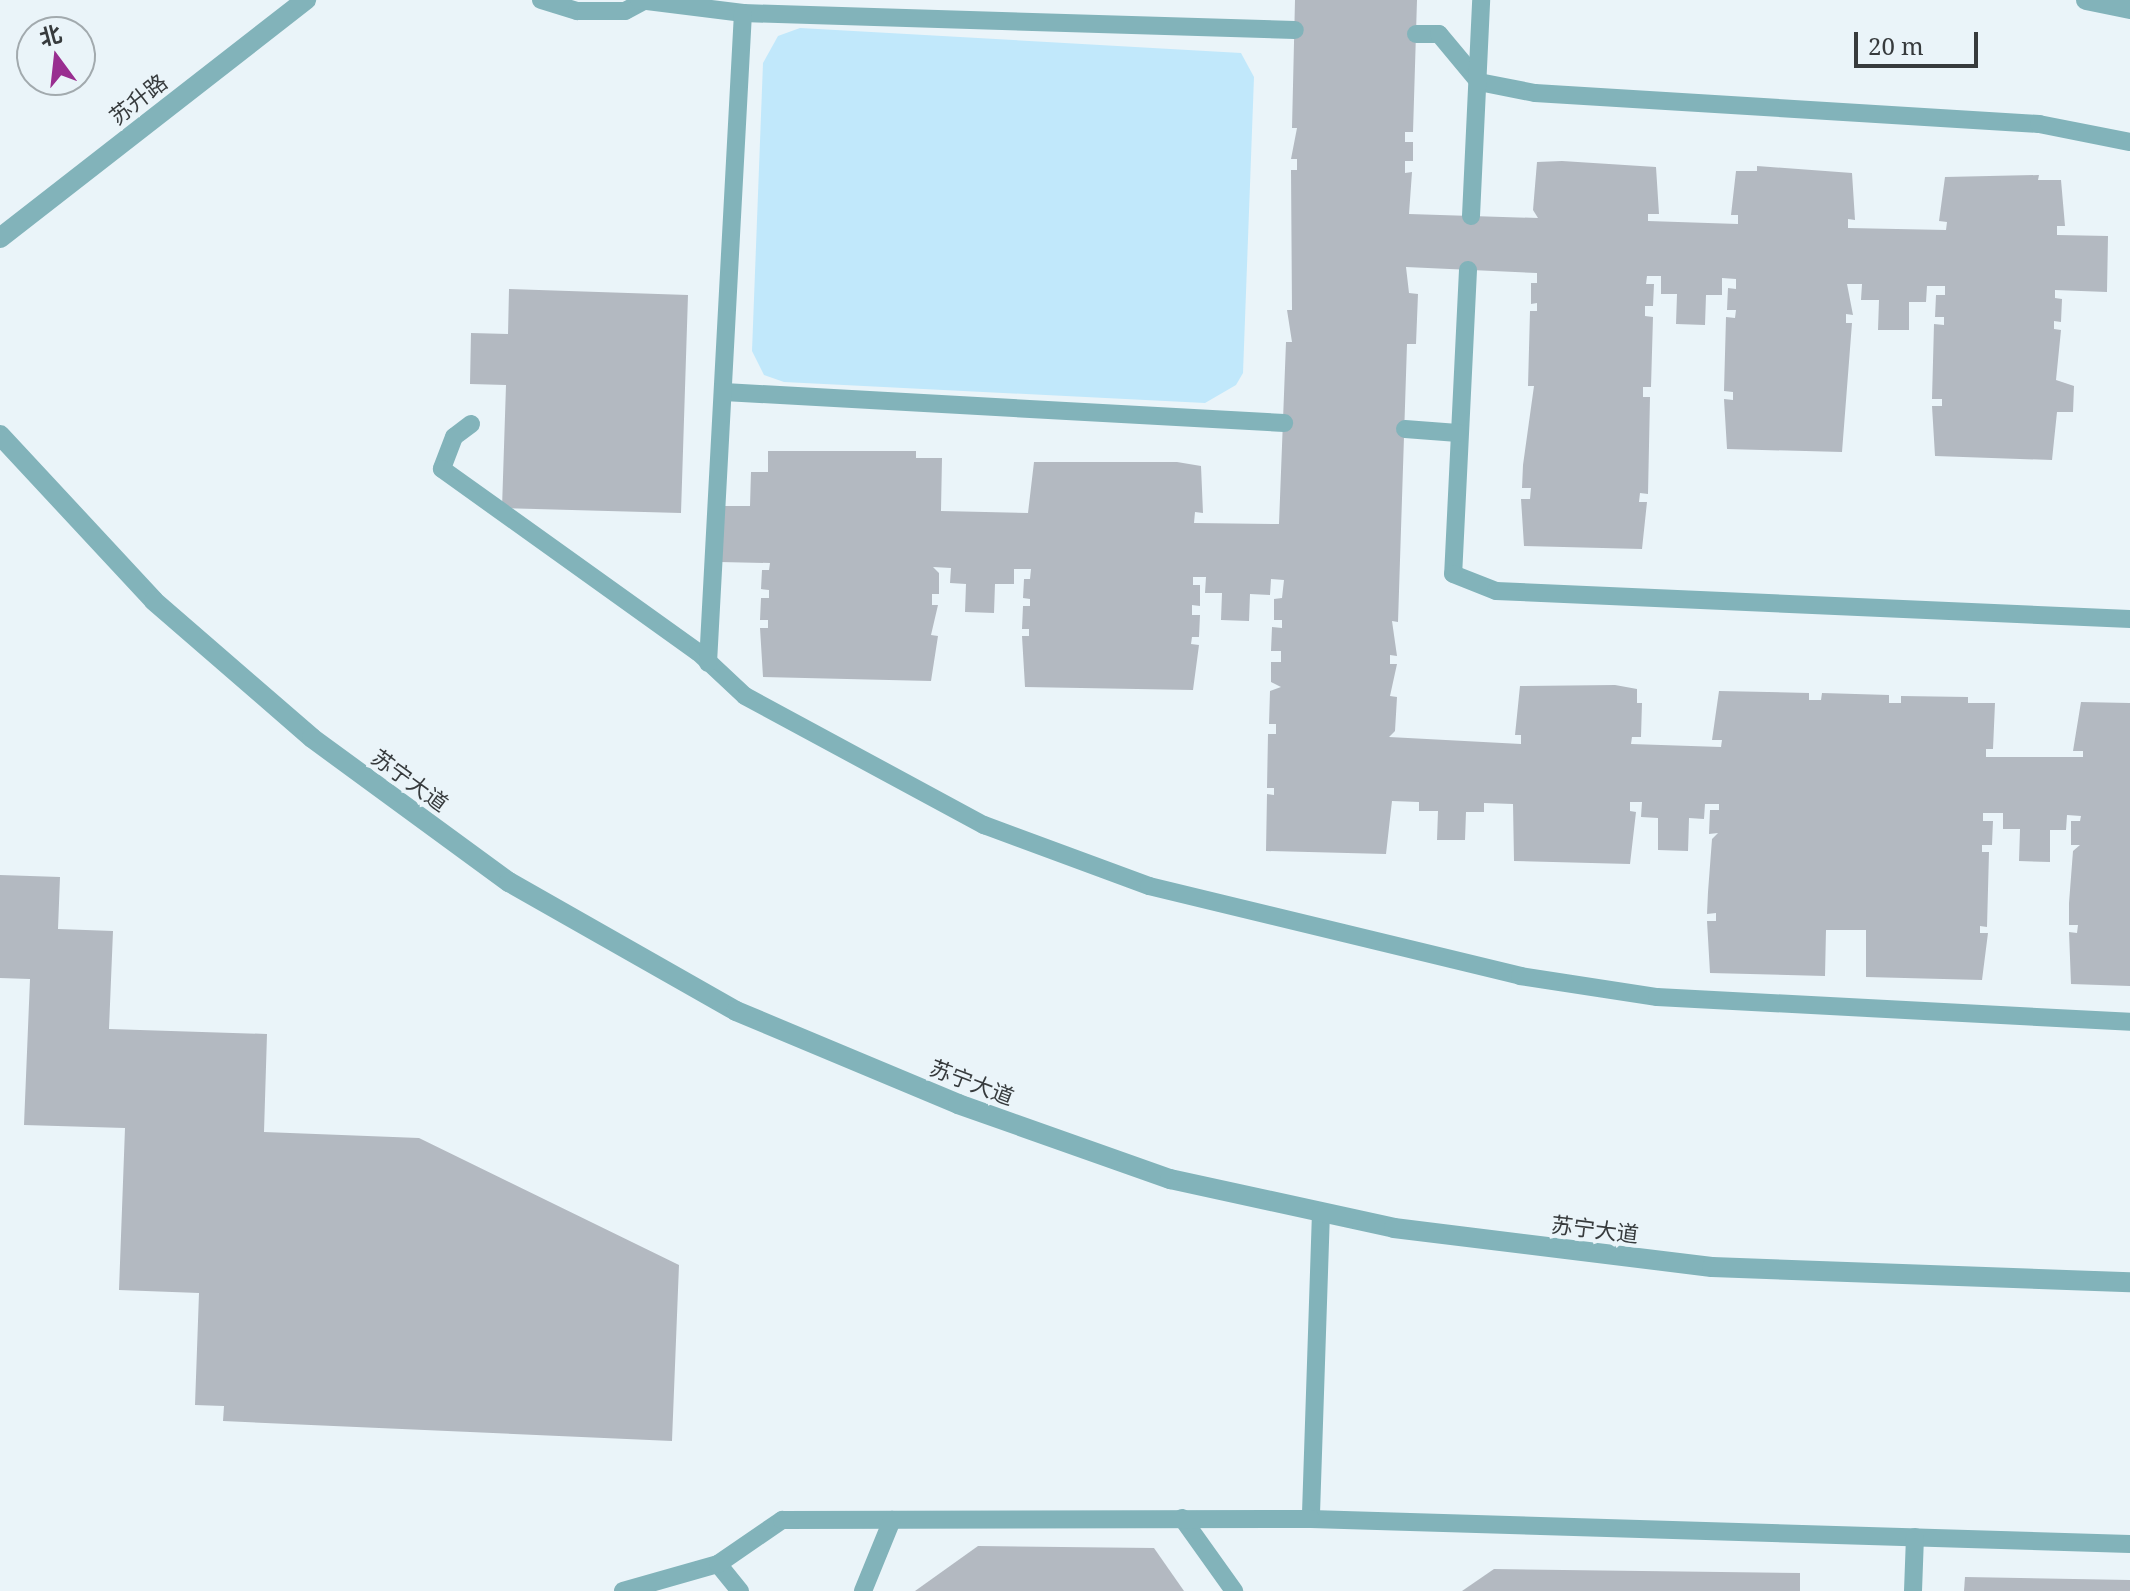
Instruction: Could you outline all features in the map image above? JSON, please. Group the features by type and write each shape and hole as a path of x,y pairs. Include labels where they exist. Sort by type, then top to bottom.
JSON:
{"street":[{"name":"苏升路","path":"0,238 306,0"},
{"path":"2086,0 2130,9"},
{"name":"苏宁大道","path":"0,435 154,601 312,738 509,882 736,1011 958,1104 1170,1179 1394,1228 1712,1267 2130,1282"}],"lane":[{"path":"541,0 577,11 625,11 641,1 743,13 1295,30"},
{"path":"1471,216 1481,0"},
{"path":"708,663 743,13"},
{"path":"1416,34 1439,34 1479,82 1535,93 2039,124 2130,142"},
{"path":"1468,270 1453,574 1496,591 2130,619"},
{"path":"724,392 1284,423"},
{"path":"471,424 454,437 442,469 708,663 745,696 984,825 1149,886 1520,976 1657,997 2130,1022"},
{"path":"1405,429 1458,433"},
{"path":"1311,1519 1321,1212"},
{"path":"1182,1518 1234,1591"},
{"path":"623,1591 718,1564 782,1520 1311,1519 2130,1544"},
{"path":"863,1591 892,1520"},
{"path":"1913,1591 1915,1537"},
{"path":"718,1564 740,1591"}],"shaded area":[{"path":"800,28 1241,53 1254,77 1243,373 1236,385 1205,403 784,382 764,375 752,351 763,63 778,36"}],"building":[{"path":"1295,0 1417,0 1413,132 1405,132 1405,142 1413,142 1413,161 1405,161 1405,173 1412,172 1409,214 1538,218 1533,210 1537,162 1656,167 1659,214 1648,214 1648,221 1738,224 1738,215 1731,215 1736,171 1757,171 1757,166 1852,173 1855,220 1848,219 1848,228 1946,230 1947,222 1939,221 1945,177 2039,175 2038,180 2061,180 2065,226 2057,226 2057,235 2108,236 2107,292 2055,290 2055,298 2062,299 2061,322 2054,321 2054,329 2061,330 2056,380 2074,386 2073,412 2057,412 2052,460 1935,456 1932,406 1942,406 1942,399 1932,399 1934,324 1944,325 1944,317 1935,317 1936,295 1945,295 1945,286 1927,286 1926,302 1909,302 1909,330 1878,330 1879,300 1861,300 1862,284 1847,284 1853,315 1846,314 1846,323 1852,323 1842,452 1727,449 1724,399 1733,400 1733,392 1724,391 1726,317 1735,318 1736,310 1727,310 1728,288 1736,289 1736,279 1722,278 1722,295 1706,295 1705,325 1676,324 1677,294 1661,294 1661,276 1647,276 1646,284 1654,284 1653,306 1645,306 1645,316 1653,317 1651,387 1643,387 1643,397 1650,397 1648,494 1640,493 1639,502 1647,502 1642,549 1524,546 1521,499 1530,499 1531,488 1522,488 1523,465 1534,386 1528,386 1530,311 1537,311 1537,303 1531,304 1531,283 1537,283 1537,273 1406,267 1409,293 1418,294 1416,344 1407,344 1398,622 1392,621 1397,656 1390,655 1390,664 1397,664 1390,696 1397,697 1395,731 1389,737 1521,744 1521,735 1515,735 1520,686 1615,685 1637,689 1637,703 1642,703 1641,737 1632,737 1631,744 1721,747 1722,740 1712,740 1719,691 1809,693 1809,700 1821,700 1822,693 1889,695 1889,703 1901,703 1901,696 1968,697 1968,703 1995,703 1993,749 1986,749 1986,757 2083,757 2083,751 2073,751 2081,702 2130,703 2130,986 2071,984 2069,932 2077,933 2078,925 2069,925 2069,903 2073,851 2080,845 2071,845 2071,821 2080,821 2081,816 2067,815 2066,830 2050,830 2050,862 2019,861 2020,829 2003,829 2003,813 1983,813 1983,821 1993,821 1992,845 1982,845 1982,852 1989,852 1987,927 1980,926 1980,933 1988,933 1982,980 1866,977 1866,930 1826,930 1825,976 1710,973 1707,921 1716,921 1716,913 1707,914 1708,892 1712,839 1718,833 1709,834 1710,810 1719,810 1719,804 1705,804 1704,819 1689,818 1688,851 1658,850 1658,818 1641,817 1642,802 1630,802 1630,811 1636,812 1630,864 1514,861 1513,804 1484,803 1484,812 1466,812 1465,840 1437,840 1438,811 1419,811 1419,802 1392,801 1386,854 1266,851 1267,794 1274,795 1274,788 1267,788 1268,734 1276,734 1276,724 1269,724 1270,691 1281,687 1271,682 1271,662 1281,662 1281,651 1271,651 1272,627 1282,628 1282,620 1274,620 1274,599 1282,598 1284,580 1271,579 1270,595 1250,594 1249,621 1221,620 1222,593 1205,593 1206,577 1193,577 1193,585 1200,585 1200,606 1192,605 1192,615 1200,615 1199,637 1192,637 1191,644 1199,645 1193,690 1025,687 1022,636 1029,636 1029,629 1022,629 1023,606 1030,606 1030,599 1023,598 1024,579 1030,579 1031,569 1014,569 1014,584 995,584 994,613 965,612 966,584 950,583 951,568 933,567 939,573 939,594 932,594 932,605 938,605 931,635 938,636 931,681 763,677 760,628 768,628 768,620 760,620 761,598 769,598 769,590 761,589 762,570 769,570 770,563 720,562 721,506 750,506 751,472 768,472 768,451 916,451 916,458 942,458 941,511 1028,513 1034,462 1177,462 1201,466 1203,513 1195,512 1194,523 1279,524 1286,342 1292,342 1287,310 1292,310 1291,170 1297,170 1297,159 1291,159 1297,128 1292,128"},
{"path":"509,289 688,295 681,513 502,508 506,385 470,384 471,333 508,334"},
{"path":"0,875 60,877 58,929 113,931 109,1029 267,1034 264,1132 419,1138 679,1265 672,1441 223,1421 224,1406 195,1405 199,1293 119,1290 125,1128 24,1125 30,979 0,978"},
{"path":"978,1546 1154,1548 1184,1591 915,1591"},
{"path":"1494,1569 1800,1573 1800,1591 1462,1591"},
{"path":"1965,1577 2130,1580 2130,1591 1964,1591"}]}
